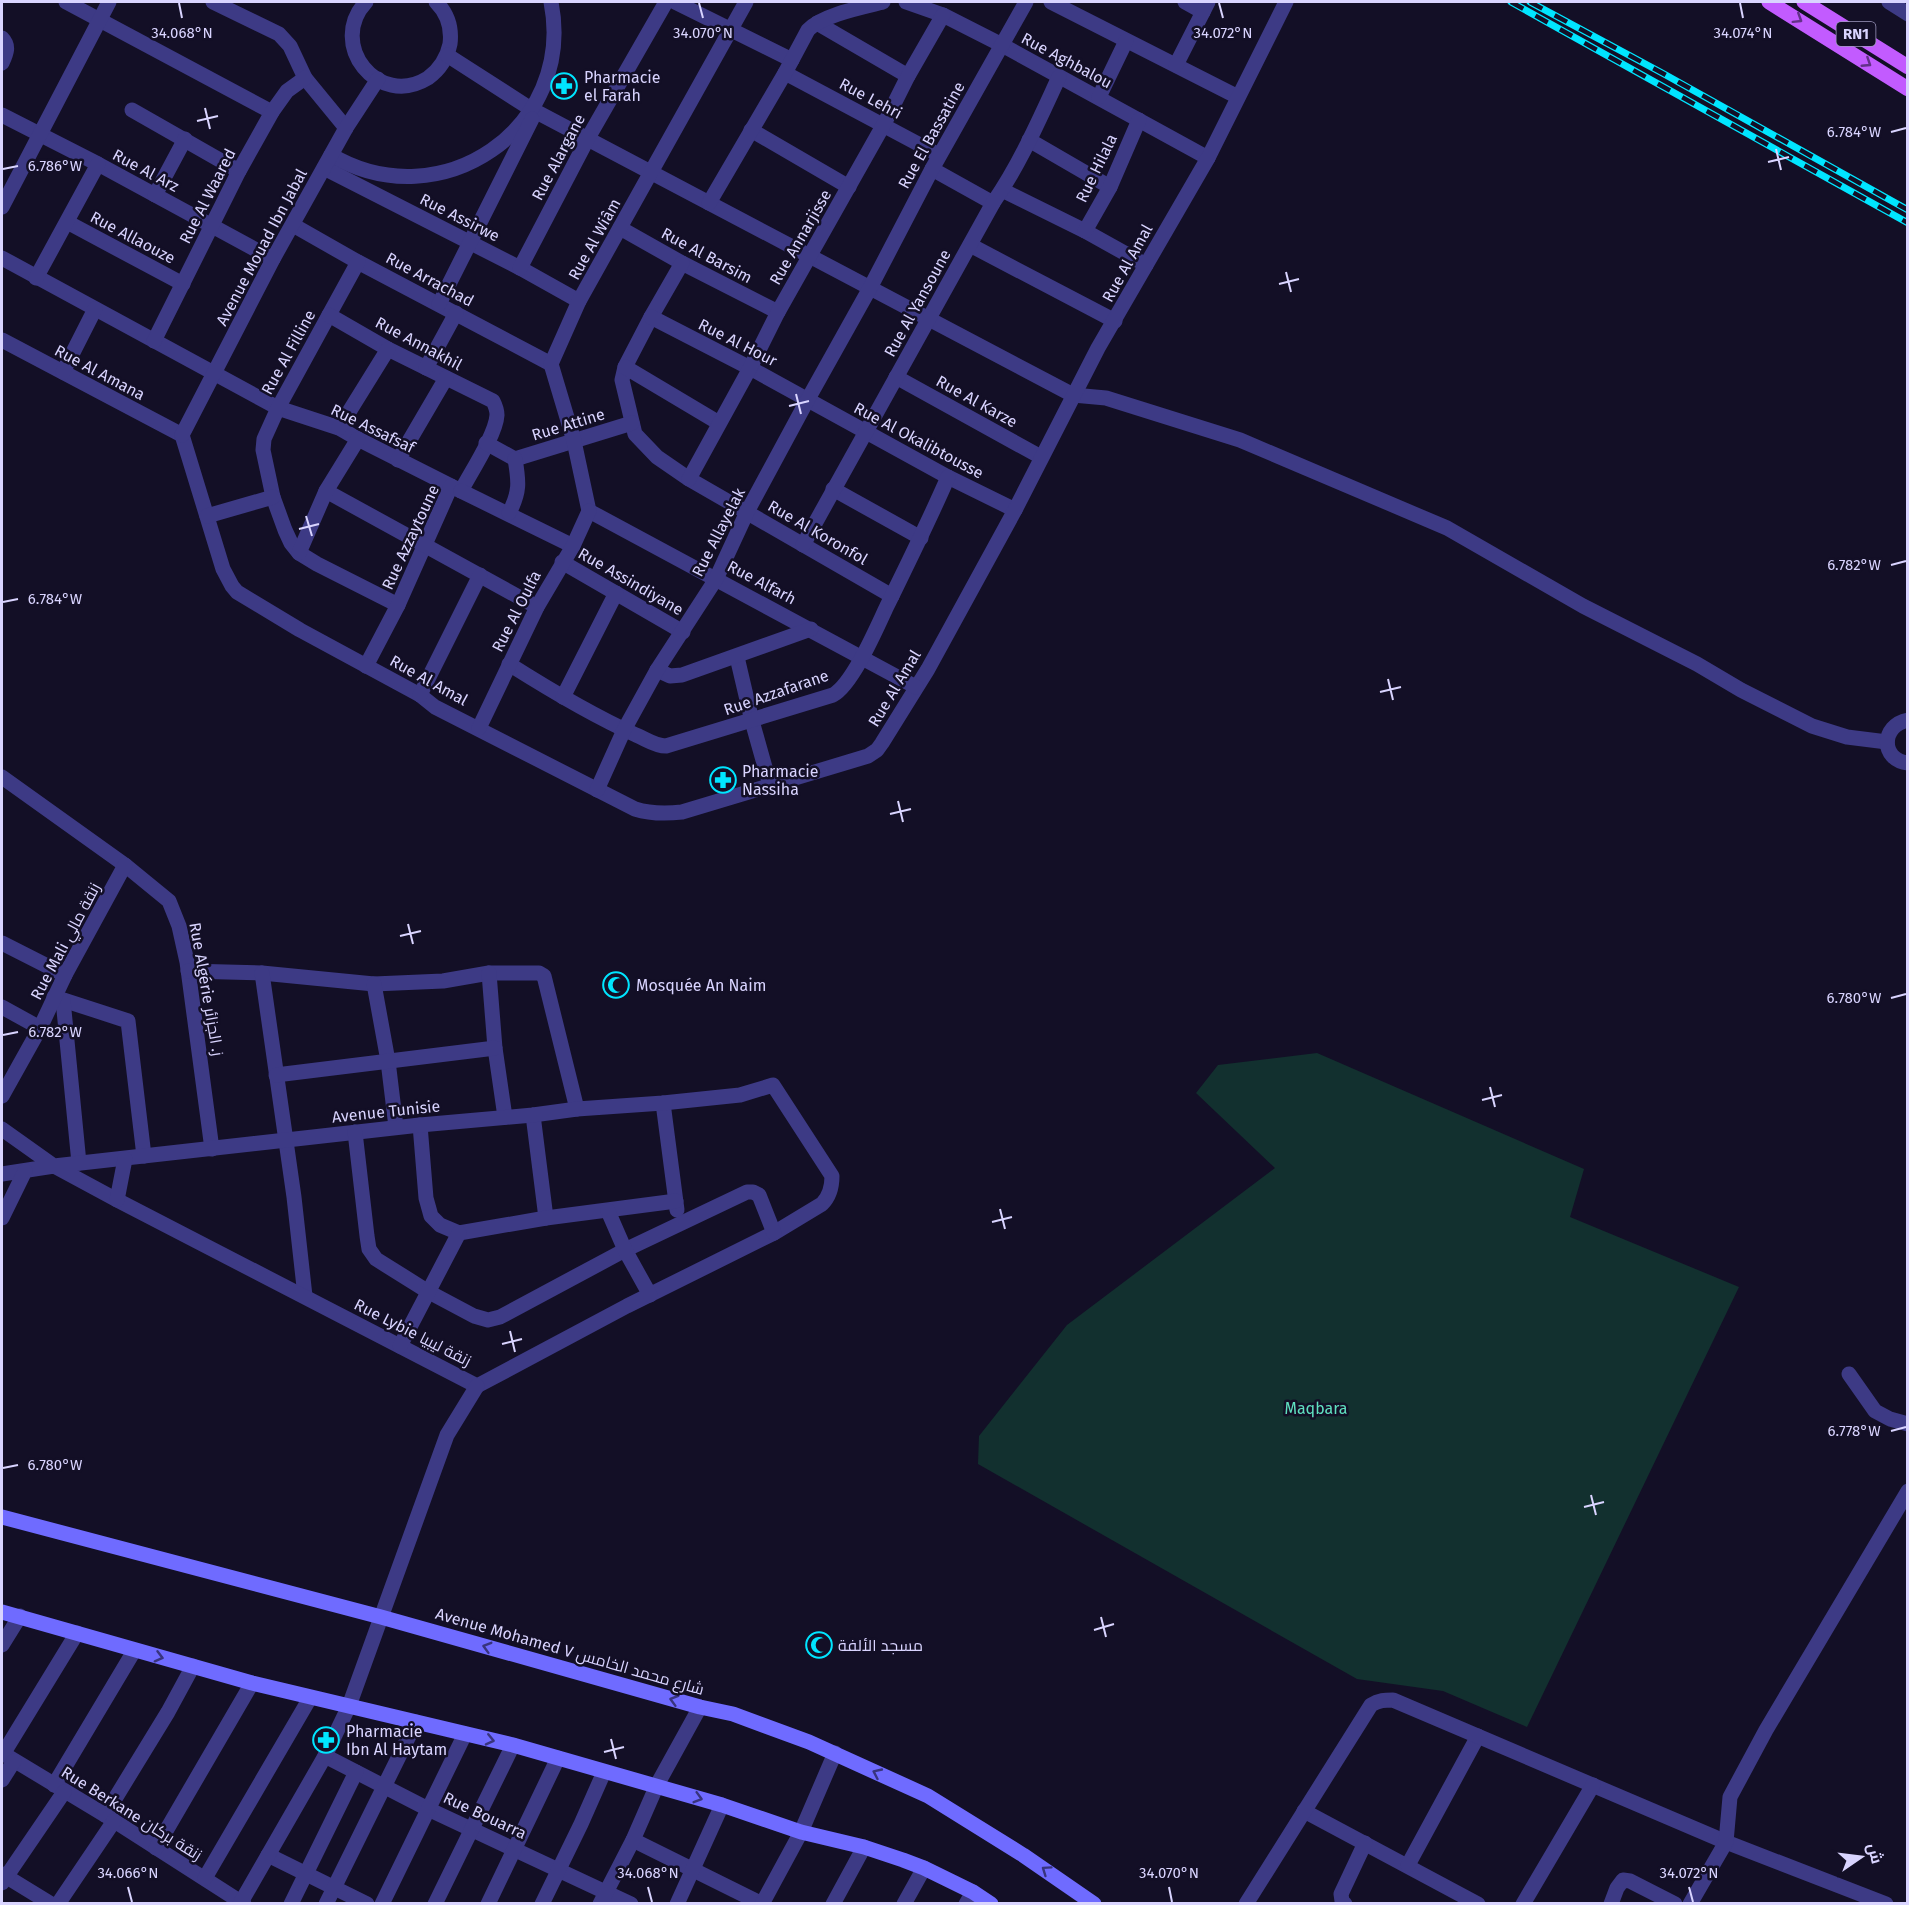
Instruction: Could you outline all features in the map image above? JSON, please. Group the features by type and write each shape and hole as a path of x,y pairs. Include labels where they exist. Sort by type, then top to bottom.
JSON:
{"main road":[{"name":"RN1","path":"1769,2 1908,89"},
{"name":"RN1","path":"1804,2 1908,67"}],"street":[{"path":"66,2 272,112"},
{"path":"2,207 6,189 109,2"},
{"path":"213,2 279,34 290,45 305,78 345,128"},
{"path":"358,4 353,28 353,48 362,66 378,79 398,85 418,82 435,72 447,55 450,27 444,12 436,2"},
{"path":"439,304 534,110 544,84 552,57 554,29 551,2"},
{"name":"Rue Alargane","path":"520,268 588,138 666,2"},
{"name":"Rue Lehri","path":"675,2 730,29 788,67 939,155"},
{"name":"Rue Al Wiâm","path":"551,364 579,301 746,2"},
{"path":"709,203 788,67 805,32 835,8 883,2"},
{"name":"Rue Aghbalou","path":"906,2 943,15 1002,45 1208,158"},
{"name":"Rue El Bassatine","path":"870,288 939,155 1026,2"},
{"path":"1176,64 1206,7 1185,2"},
{"name":"Rue Al Amal","path":"182,435 223,569 237,592 273,615 420,695 435,706 635,809 664,814 695,809 727,797 868,756 877,750 916,687 1015,510 1072,396 1208,158 1286,2"},
{"path":"1889,2 1908,14"},
{"path":"1056,3 1238,97"},
{"name":"Rue Annarjisse","path":"689,478 778,312 943,15"},
{"path":"817,23 908,76"},
{"path":"2,38 7,47 2,63"},
{"path":"1099,97 1126,41"},
{"path":"447,55 534,110 1072,396 1106,398 1240,440 1447,528 1583,606 1812,726 1847,737 1887,742"},
{"name":"Rue Al Yansoune","path":"803,544 1029,140 1059,77"},
{"name":"Rue Al Waared","path":"154,341 211,225 272,112 287,91 305,78"},
{"name":"Avenue Mouad Ibn Jabal","path":"182,435 273,259 345,128 378,79"},
{"path":"132,110 239,171"},
{"path":"328,161 387,176 436,174 464,166 490,152 534,110"},
{"name":"Rue Al Arz","path":"2,115 273,259"},
{"name":"Rue Hilala","path":"1085,231 1110,187 1139,120"},
{"path":"752,130 849,187"},
{"path":"155,195 185,139"},
{"path":"1029,140 1110,187"},
{"name":"Rue Assirwe","path":"328,161 470,243 579,301"},
{"path":"36,278 98,164"},
{"path":"932,169 1085,231 1146,265"},
{"name":"Rue Allaouze","path":"67,222 183,284"},
{"name":"Rue Arrachad","path":"293,225 551,364"},
{"name":"Rue Al Barsim","path":"620,228 778,312"},
{"path":"970,245 1115,321"},
{"path":"2,258 214,373"},
{"name":"Rue Al Filline","path":"300,553 291,543 273,497 264,463 262,450 264,439 278,408 358,262"},
{"path":"682,263 625,367 719,423"},
{"name":"Rue Allayelak","path":"597,790 624,730 657,670 716,579 747,512 870,288"},
{"path":"63,372 95,309"},
{"path":"426,368 456,313"},
{"name":"Rue Annakhil","path":"329,315 388,349 493,401"},
{"name":"Rue Al Hour","path":"651,317 808,399"},
{"name":"Rue Al Amana","path":"2,340 182,435"},
{"path":"339,428 388,349"},
{"path":"551,364 574,441 589,511"},
{"name":"Rue Al Koronfol","path":"625,367 623,387 635,434 640,442 689,478 892,596"},
{"name":"Rue Assafsaf","path":"214,373 278,408 339,428 398,460 573,546"},
{"path":"398,460 446,378"},
{"name":"Rue Al Karze","path":"896,378 1041,457"},
{"name":"Rue Al Okalibtousse","path":"808,399 865,433 1015,510"},
{"name":"Rue Azzaytoune","path":"366,666 398,605 423,544 486,443 496,417 496,406 493,401"},
{"name":"Rue Attine","path":"515,459 632,423"},
{"path":"358,439 326,491 300,553 398,605"},
{"path":"486,443 515,459 519,484 509,513"},
{"name":"Rue Azzafarane","path":"509,664 563,698 660,746 752,721 837,693 862,656 921,538 948,477"},
{"path":"833,489 921,538"},
{"path":"326,491 537,607"},
{"path":"207,516 273,497"},
{"name":"Rue Al Oulfa","path":"479,728 537,607 573,546 589,511"},
{"name":"Rue Alfarh","path":"589,511 916,687"},
{"name":"Rue Assindiyane","path":"562,562 683,632"},
{"path":"420,695 480,575"},
{"path":"563,698 616,592"},
{"path":"657,670 670,676 682,675 811,629"},
{"path":"736,657 770,785"},
{"path":"1908,720 1902,721 1891,729 1887,742 1896,760 1908,764"},
{"name":"Rue Algérie ز. الجزائر","path":"2,777 125,865 169,901 179,926 188,971 212,1149"},
{"name":"Rue Mali زنقة مالي","path":"2,1096 58,998 65,975 125,865"},
{"path":"2,943 65,975"},
{"path":"188,971 262,973 374,984 443,981 489,973 534,972 544,976 577,1109"},
{"path":"262,973 284,1140 294,1197 305,1296"},
{"path":"489,973 495,1048 505,1117"},
{"path":"374,984 388,1061 396,1127"},
{"path":"79,1163 58,998 128,1020 144,1156"},
{"path":"2,1007 40,1028"},
{"path":"276,1075 495,1048"},
{"name":"Avenue Tunisie","path":"2,1174 79,1163 396,1127 740,1095 773,1085"},
{"name":"Rue Lybie زنقة ليبيا","path":"2,1129 54,1166 477,1386 774,1233 827,1199 832,1187 832,1176 773,1085"},
{"path":"663,1103 679,1223"},
{"path":"533,1115 546,1218"},
{"path":"420,1125 426,1198 430,1216 440,1225 459,1233 546,1218 676,1201"},
{"path":"355,1132 371,1253 376,1259 427,1291 474,1317 482,1319 494,1319 679,1223 747,1192 759,1195 774,1233"},
{"path":"117,1200 125,1159"},
{"path":"2,1218 25,1171"},
{"path":"608,1210 650,1295"},
{"path":"400,1346 459,1233"},
{"path":"1848,1374 1875,1411 1890,1419 1908,1424"},
{"path":"242,1903 325,1756 349,1706 447,1435 477,1386"},
{"path":"1697,1901 1726,1842 1730,1797 1766,1730 1908,1491"},
{"name":"Avenue Mohamed V شارع محمد الخامس","path":"2,1517 381,1617 700,1707 734,1714 835,1753 928,1796 1023,1854 1094,1904"},
{"path":"2,1612 252,1683 513,1745 657,1785 801,1832 864,1846 924,1868 970,1898 991,1904"},
{"path":"2,1645 20,1616"},
{"path":"2,1780 6,1756 77,1632"},
{"path":"51,1904 3,1878 59,1789 134,1651"},
{"path":"58,1904 109,1818 193,1666"},
{"path":"156,1848 252,1683"},
{"path":"205,1878 310,1698"},
{"path":"1246,1904 1371,1705 1377,1701 1393,1700 1860,1899 1886,1904"},
{"path":"603,1897 633,1840 657,1785 700,1707"},
{"path":"326,1904 416,1722"},
{"path":"382,1904 465,1734"},
{"path":"1408,1866 1478,1736"},
{"path":"435,1904 513,1745"},
{"path":"633,1840 762,1903 801,1832 835,1753"},
{"name":"Rue Berkane زنقة بركان","path":"6,1756 109,1818 242,1903"},
{"name":"Rue Bouarra","path":"325,1756 428,1809 559,1869 603,1897 631,1904"},
{"path":"488,1904 558,1758"},
{"path":"291,1904 356,1772"},
{"path":"542,1904 604,1772"},
{"path":"1524,1904 1593,1785"},
{"path":"677,1904 723,1805"},
{"path":"1304,1811 1408,1866 1449,1897 1478,1904"},
{"path":"1345,1904 1340,1898 1341,1894 1365,1843"},
{"path":"833,1904 864,1846"},
{"path":"268,1856 367,1904"},
{"path":"904,1904 924,1868"},
{"path":"1611,1904 1623,1880 1630,1881 1675,1904"}],"green space":[{"name":"Maqbara","path":"1317,1053 1584,1169 1570,1217 1739,1287 1527,1727 1443,1691 1357,1679 978,1464 979,1436 1067,1325 1275,1168 1196,1093 1218,1065"}],"railway":[{"path":"1511,2 1908,223"},
{"path":"1530,2 1908,210"}],"place":[{"name":"Pharmacie el Farah","path":"564,86"},
{"name":"Pharmacie Nassiha","path":"723,780"},
{"name":"Mosquée An Naim","path":"616,985"},
{"name":"مسجد الألفة","path":"819,1645"},
{"name":"Pharmacie Ibn Al Haytam","path":"326,1740"}]}
